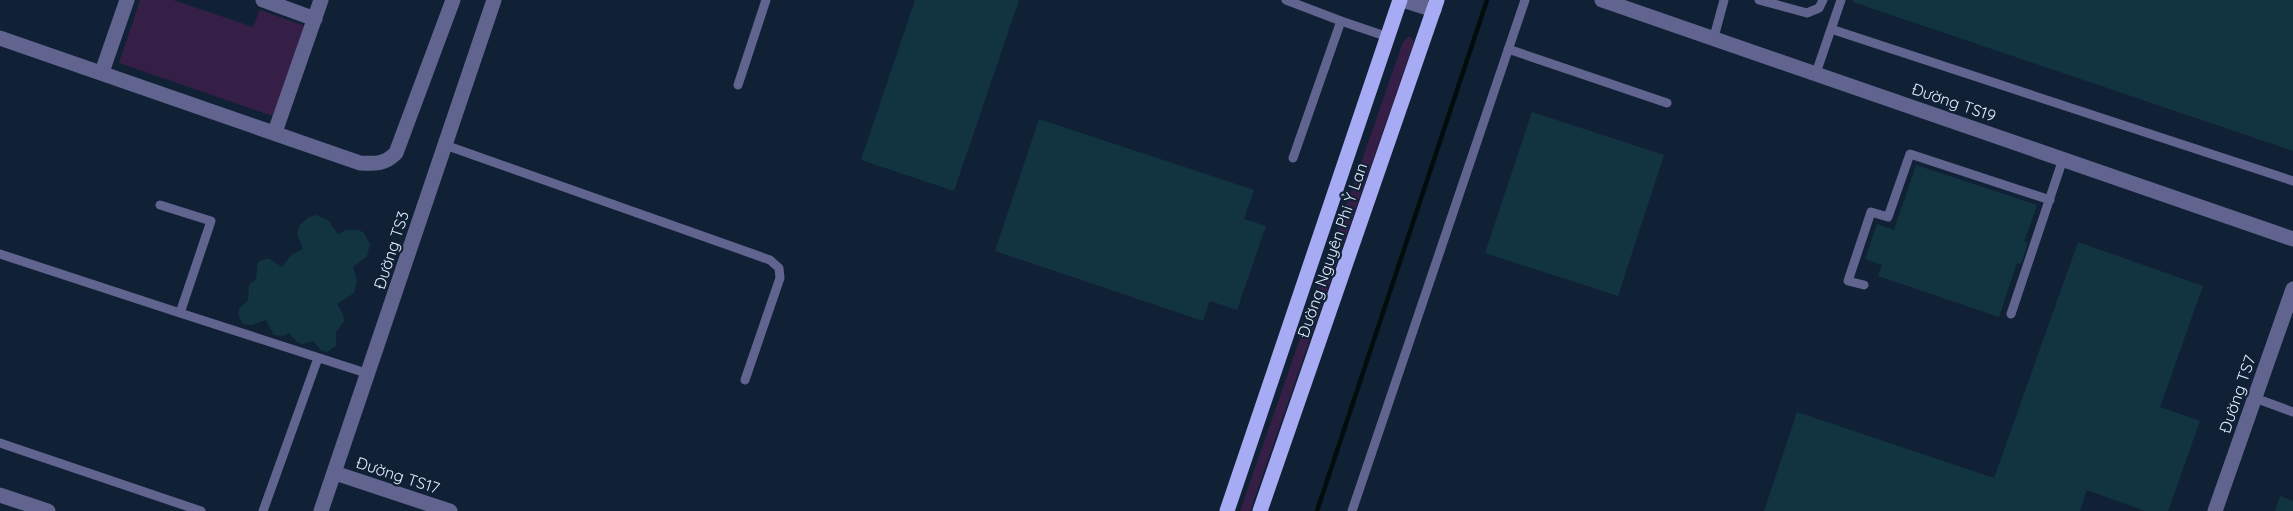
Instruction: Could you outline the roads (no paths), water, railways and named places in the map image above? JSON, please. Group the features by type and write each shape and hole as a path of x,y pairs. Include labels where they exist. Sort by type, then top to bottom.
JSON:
{"main road":[{"name":"Đường Nguyên Phi Ỷ Lan","path":"1227,511 1402,0"},
{"name":"Đường Nguyên Phi Ỷ Lan","path":"1260,511 1436,5"}],"street":[{"path":"102,72 127,0"},
{"path":"263,0 315,19"},
{"path":"276,132 321,0"},
{"path":"0,38 360,163 387,162 396,153 453,0"},
{"name":"Đường TS3","path":"321,511 494,0"},
{"path":"1402,0 1436,5"},
{"name":"Đường TS19","path":"1602,0 2293,239"},
{"name":"Đường TS7","path":"2215,511 2293,289"},
{"name":"Đường TS17","path":"335,472 450,511"},
{"path":"0,495 14,506 48,511"}],"lane":[{"path":"738,85 766,0"},
{"path":"1286,0 1388,37"},
{"path":"1352,511 1525,0"},
{"path":"1714,37 1724,0"},
{"path":"1759,0 1807,13 1819,8 1822,0"},
{"path":"1816,73 1841,0"},
{"path":"1293,158 1341,21"},
{"path":"1831,29 2293,181"},
{"path":"1508,49 1667,103"},
{"path":"445,145 770,260 779,268 780,278 745,380"},
{"path":"1863,285 1848,281 1868,222 1872,212 1888,217 1910,154 2050,200"},
{"path":"2011,314 2063,159"},
{"path":"160,205 211,221 180,314"},
{"path":"0,254 369,374"},
{"path":"263,511 318,358"},
{"path":"2255,398 2293,411"},
{"path":"0,443 201,511"}],"waterway":[{"path":"1317,511 1487,0"}]}
